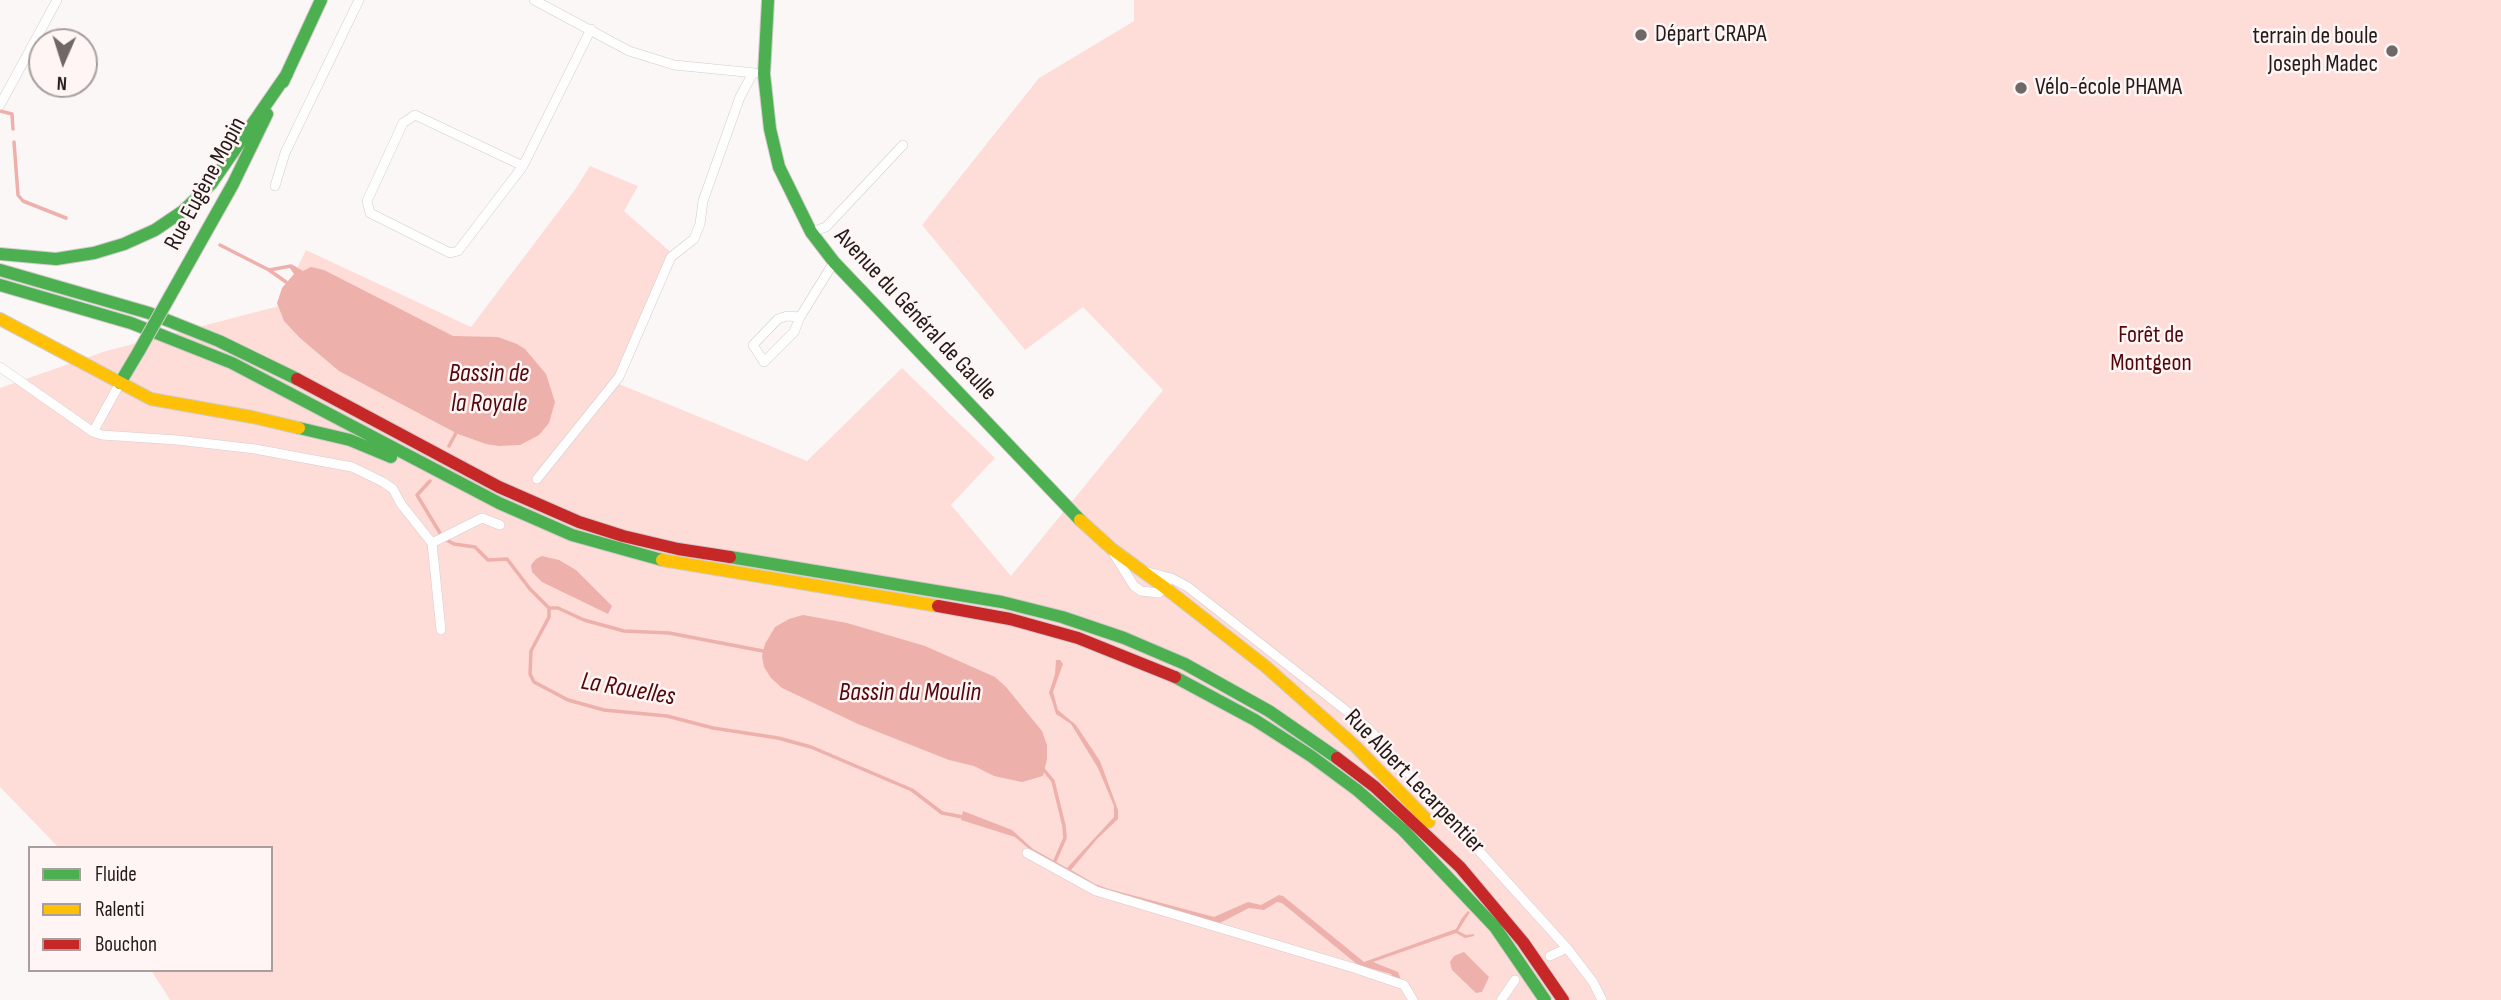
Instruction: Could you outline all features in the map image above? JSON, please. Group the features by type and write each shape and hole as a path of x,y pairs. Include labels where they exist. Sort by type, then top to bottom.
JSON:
{"main road":[{"name":"Rue Eugène Mopin","path":"120,383 233,184 321,0"},
{"name":"Avenue du Général de Gaulle","path":"768,0 759,73 779,167 811,232 834,262 1010,448 1112,549 1140,570 1167,583 1355,746 1459,854 1523,942"},
{"path":"0,254 56,259 94,253 124,244 155,230 183,211 211,184 286,74"},
{"path":"0,270 149,313 219,341 296,378 499,487 579,522 678,549 1002,602 1062,617 1124,638 1185,664 1269,711 1320,745 1374,787 1460,867 1523,942 1563,1000"},
{"path":"0,285 118,319 232,363 477,492 533,520 572,535 618,550 677,564 875,594 1010,619 1078,638 1192,685 1255,720 1311,756 1357,790 1403,830 1495,927 1545,1000"},
{"path":"0,319 151,399 252,417 350,440 477,492"}],"street":[{"path":"1,103 57,0"},
{"path":"275,186 285,153 359,0"},
{"path":"534,0 629,51 674,65 759,73"},
{"path":"523,166 415,115 403,123 367,201 370,213 450,253 458,251 523,166 591,29"},
{"path":"537,479 619,377 671,257 694,239 700,224 703,201 740,97 759,73"},
{"path":"811,232 826,227 904,145"},
{"path":"800,317 787,316 778,319 753,345 764,362 794,332 800,317 834,262"},
{"path":"0,367 93,432 112,437 177,440 255,449 352,467 393,489 401,504 432,543 441,631"},
{"path":"93,432 120,383"},
{"path":"432,543 482,518 500,525"},
{"path":"1112,549 1130,580 1141,591 1159,593 1167,583"},
{"name":"Rue Albert Lecarpentier","path":"1167,583 1188,587 1367,727 1567,948 1593,982 1602,1000"},
{"path":"1027,853 1096,891 1404,985 1413,1000"},
{"path":"1550,956 1567,948"},
{"path":"1501,1000 1515,980"}],"green space":[{"name":"Forêt de Montgeon","path":"1134,0 2501,0 2501,1000 170,1000 152,972 273,972 273,846 57,846 0,787 0,388 106,351 279,306 306,250 471,327 590,166 638,186 624,211 674,255 619,384 807,461 902,368 995,458 951,505 1011,576 1163,390 1083,307 1025,350 922,225 1039,78 1134,21"}],"water":[{"name":"Bassin de la Royale","path":"293,265 303,271 311,267 324,270 453,336 498,337 517,344 525,349 546,374 555,402 549,423 539,435 520,445 486,444 458,434 339,371 284,321 277,303 282,288 294,274 289,267"},
{"path":"542,556 559,560 576,570 612,606 608,614 542,582 532,572 531,565"},
{"name":"Bassin du Moulin","path":"803,615 847,623 925,646 995,677 1042,731 1047,745 1043,776 1022,782 994,776 974,766 949,760 858,724 782,688 764,667 762,656 765,644 775,627"},
{"path":"1056,660 1063,664 1053,692 1058,710 1076,725 1100,761 1118,810 1118,819 1071,870 1109,889 1214,917 1248,902 1261,905 1279,895 1283,896 1364,962 1456,929 1468,911 1470,912 1458,931 1474,936 1465,938 1456,933 1373,962 1398,972 1402,983 1394,980 1391,974 1358,965 1282,903 1277,902 1264,910 1249,908 1218,924 1101,892 1041,859 1015,837 961,820 963,811 1012,830 1033,849 1067,868 1114,817 1114,806 1098,768 1071,724 1056,714 1049,693"},
{"path":"1464,952 1489,977 1482,992 1476,993 1452,970 1450,962 1454,956"}],"waterway":[{"path":"0,111 12,114 13,129"},
{"path":"14,142 18,195 23,201 66,218"},
{"path":"220,245 269,270 286,282"},
{"path":"269,270 291,266"},
{"path":"449,446 456,433"},
{"name":"La Rouelles","path":"430,481 417,495 443,538 454,544 475,547 488,560 507,559 549,608 549,617 531,651 530,674 534,682 568,700 604,710 667,716 811,747 912,790 942,813 963,817"},
{"path":"549,608 558,608 584,620 624,631 669,633 763,651"},
{"path":"1044,770 1053,781 1064,826 1065,838 1054,863"}],"traffic: fast":[{"path":"283,82 321,0"},
{"path":"768,0 764,74 770,129 779,167 811,232 834,262 1080,520"},
{"path":"0,254 56,259 94,253 124,244 155,230 183,211 211,184 287,74"},
{"path":"170,296 233,184 267,114"},
{"path":"0,270 149,313 219,341 297,379"},
{"path":"0,285 131,323 232,363 499,503 572,535 662,560"},
{"path":"139,351 170,296"},
{"path":"120,383 139,351"},
{"path":"299,428 350,440 391,457"},
{"path":"730,557 1002,602 1062,617 1124,638 1185,664 1269,711 1337,758"},
{"path":"1175,677 1255,720 1311,756 1357,790 1403,830 1495,927 1545,1000"}],"traffic: slow":[{"path":"0,319 151,399 299,428"},
{"path":"1080,520 1112,549 1164,587"},
{"path":"662,560 938,606"},
{"path":"1164,587 1265,666 1355,746 1429,822"}],"traffic: jam":[{"path":"297,379 499,487 579,522 678,549 730,557"},
{"path":"938,606 1010,619 1078,638 1175,677"},
{"path":"1337,758 1375,787 1460,867 1523,942 1563,1000"}],"place":[{"name":"Départ CRAPA","path":"1641,35"},
{"name":"terrain de boule Joseph Madec","path":"2392,51"},
{"name":"Vélo-école PHAMA","path":"2021,88"}]}
